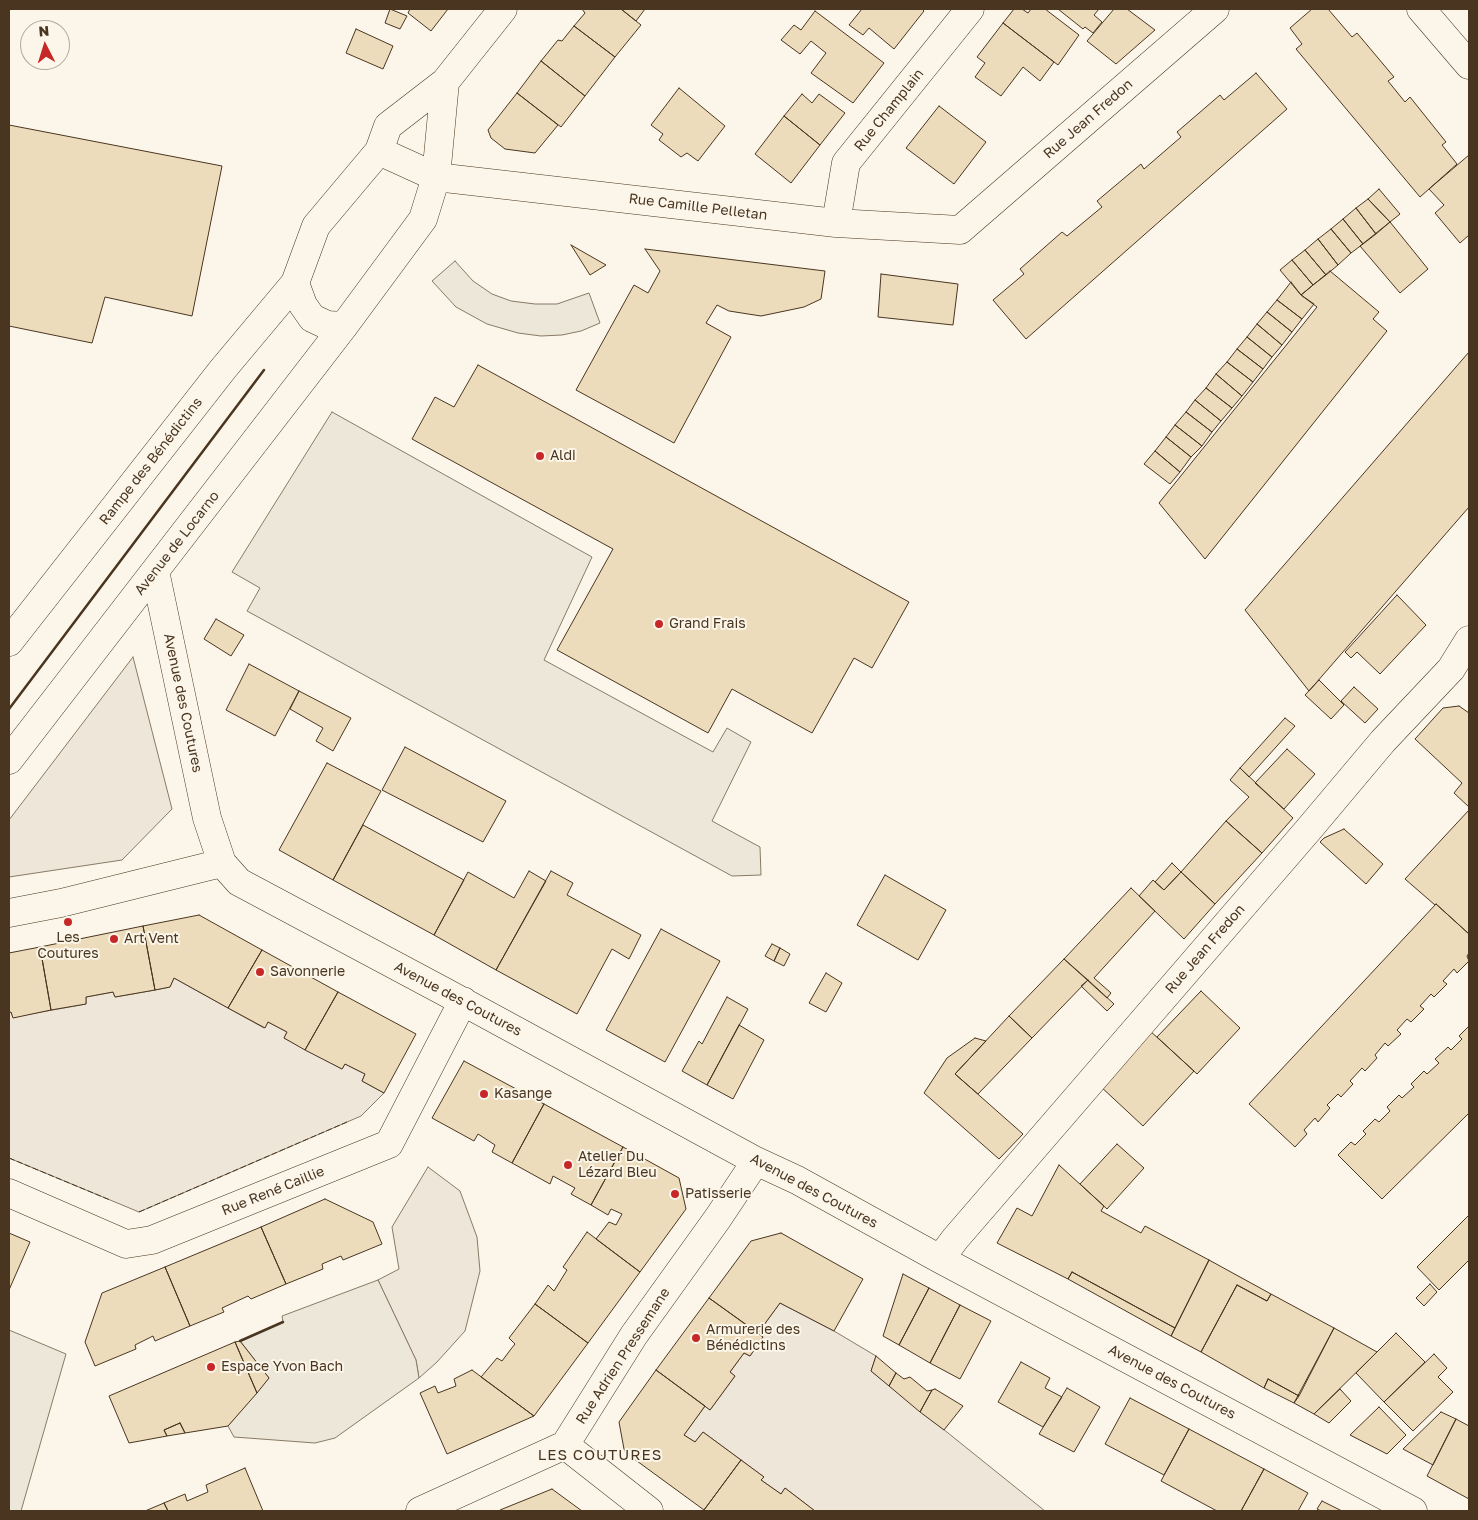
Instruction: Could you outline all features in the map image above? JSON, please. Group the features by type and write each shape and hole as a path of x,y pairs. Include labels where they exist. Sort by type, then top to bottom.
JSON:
{"street":[{"path":"379,151 388,126 444,82 503,9"},
{"name":"Rue Champlain","path":"836,223 846,163 970,9"},
{"name":"Rue Jean Fredon","path":"960,230 1215,9"},
{"path":"1421,9 1469,65"},
{"name":"Avenue de Locarno","path":"9,760 344,326 423,219 436,177 444,82"},
{"name":"Rue Camille Pelletan","path":"379,151 436,177 836,223 960,230"},
{"name":"Rampe des Bénédictins","path":"9,642 224,369 295,283 316,226 379,151"},
{"path":"295,283 303,305 312,318 326,325 344,326"},
{"name":"Avenue des Coutures","path":"155,571 206,818 222,863 239,882 463,1001 756,1161 797,1180 940,1259 1413,1511"},
{"name":"Rue Jean Fredon","path":"940,1259 955,1239 1383,741 1460,675 1469,640"},
{"path":"9,914 222,863"},
{"name":"Rue René Caillie","path":"9,1193 126,1244 152,1240 388,1144 463,1001"},
{"name":"Rue Adrien Pressemane","path":"565,1445 634,1335 718,1218 756,1161"},
{"path":"420,1511 565,1445 649,1511"}],"shaded area":[{"path":"455,261 473,281 492,294 511,301 557,304 589,293 600,323 581,331 562,335 541,336 518,333 487,324 456,307 432,281"},
{"path":"332,412 592,557 544,660 713,752 727,728 751,742 712,821 760,847 761,875 732,876 247,611 260,588 232,572"},
{"path":"133,657 172,809 122,860 9,877 9,820"},
{"path":"174,978 264,1028 268,1022 287,1032 284,1038 342,1069 345,1064 365,1074 362,1081 384,1093 361,1116 139,1212 9,1158 9,1013 11,1012 13,1017 86,1004 86,997 113,992 115,997 170,987"},
{"path":"428,1167 460,1191 477,1237 480,1271 465,1331 437,1362 419,1378 416,1360 378,1280 399,1269 392,1227"},
{"path":"378,1280 416,1360 419,1378 335,1438 315,1443 234,1437 228,1426 269,1378 240,1341 283,1322 282,1316"},
{"path":"780,1303 834,1331 876,1356 871,1371 1045,1511 815,1511 785,1488 781,1494 761,1480 764,1477 703,1432 695,1442 684,1435 705,1406 710,1410 735,1376 730,1372 744,1353 750,1356 763,1337 758,1333"},
{"path":"9,1330 66,1354 21,1511 9,1511"}],"building":[{"path":"390,9 407,16 400,29 385,23"},
{"path":"410,9 448,9 431,31 408,13"},
{"path":"582,9 621,9 641,25 615,57 574,26 585,13"},
{"path":"621,9 645,9 636,21"},
{"path":"862,9 922,9 924,11 894,49 869,28 863,35 849,25"},
{"path":"1014,9 1022,9 1028,13 1031,9 1045,9 1079,35 1058,65 1003,23"},
{"path":"1058,9 1099,9 1094,15 1102,22 1093,33 1085,27 1083,29"},
{"path":"1114,9 1127,9 1155,30 1116,64 1087,41"},
{"path":"1312,9 1328,9 1352,37 1357,33 1394,77 1388,81 1405,102 1410,97 1446,142 1442,145 1457,164 1420,197 1296,49 1302,44 1290,28"},
{"path":"815,11 884,63 853,103 811,73 826,53 811,41 800,54 781,40 794,25 801,30"},
{"path":"1003,23 1054,62 1040,81 1023,67 1001,96 975,77 985,63 977,57"},
{"path":"574,26 615,57 585,96 541,61 558,40 562,41"},
{"path":"356,29 393,46 383,69 346,53"},
{"path":"541,61 585,96 561,127 517,93"},
{"path":"1256,73 1287,109 1026,339 993,300 1024,274 1020,269 1062,232 1067,236 1102,207 1097,201 1141,164 1144,169 1181,137 1177,132 1220,95 1224,100"},
{"path":"679,88 725,126 698,161 687,153 681,157 659,140 663,134 651,125"},
{"path":"517,93 558,125 535,153 505,149 491,138 488,130"},
{"path":"802,94 812,103 819,94 845,113 820,145 784,116"},
{"path":"939,106 986,142 954,184 906,148"},
{"path":"784,116 820,145 791,183 755,154"},
{"path":"9,125 222,166 192,316 105,297 92,343 9,326"},
{"path":"1469,155 1469,235 1460,243 1435,213 1444,205 1429,189"},
{"path":"1379,189 1400,214 1390,222 1368,199"},
{"path":"1368,199 1390,222 1376,234 1356,208"},
{"path":"1356,208 1376,234 1363,244 1343,219"},
{"path":"1343,219 1363,244 1351,253 1331,229"},
{"path":"1390,222 1428,269 1400,293 1360,246"},
{"path":"1331,229 1351,253 1338,265 1318,239"},
{"path":"1318,239 1338,265 1326,275 1305,250"},
{"path":"571,245 606,265 590,275"},
{"path":"645,249 825,271 821,299 804,307 761,316 729,311 717,305 706,323 731,337 674,443 576,390 634,285 648,293 660,271"},
{"path":"1305,250 1326,275 1313,285 1292,260"},
{"path":"1292,260 1313,285 1301,295 1280,270"},
{"path":"1330,271 1379,312 1373,319 1387,331 1205,559 1159,503 1317,307 1301,295"},
{"path":"881,274 958,284 953,325 878,317"},
{"path":"1291,282 1301,295 1314,304 1302,319 1277,300"},
{"path":"1277,300 1302,319 1292,332 1267,312"},
{"path":"1267,312 1292,332 1282,345 1257,324"},
{"path":"1257,324 1282,345 1272,357 1247,337"},
{"path":"1247,337 1272,357 1263,369 1237,349"},
{"path":"1237,349 1263,369 1253,382 1227,362"},
{"path":"1469,352 1469,507 1309,691 1245,610"},
{"path":"1227,362 1253,382 1242,396 1216,374"},
{"path":"478,365 909,602 872,668 854,658 812,733 732,689 708,733 557,650 613,549 412,439 435,397 454,407"},
{"path":"1216,374 1242,396 1232,408 1206,388"},
{"path":"1206,388 1232,408 1221,421 1195,400"},
{"path":"1195,400 1221,421 1212,432 1186,412"},
{"path":"1186,412 1212,432 1202,446 1175,425"},
{"path":"1175,425 1202,446 1191,457 1166,437"},
{"path":"1166,437 1191,457 1180,472 1155,451"},
{"path":"1155,451 1180,472 1170,484 1144,464"},
{"path":"1397,595 1426,625 1380,674 1357,652 1351,658 1345,652"},
{"path":"216,619 244,635 231,656 204,639"},
{"path":"249,664 299,691 275,736 226,710"},
{"path":"1319,680 1344,705 1331,719 1305,695"},
{"path":"1354,687 1378,709 1365,723 1341,701"},
{"path":"299,691 351,718 333,751 316,741 323,728 290,709"},
{"path":"1459,706 1469,713 1469,807 1454,793 1462,783 1415,739 1443,708"},
{"path":"1285,718 1295,726 1249,777 1240,768"},
{"path":"405,747 506,801 483,842 382,790"},
{"path":"1287,749 1315,774 1284,809 1255,783"},
{"path":"327,763 381,791 333,880 279,850"},
{"path":"1240,768 1293,818 1262,853 1226,821 1249,797 1230,780"},
{"path":"1469,810 1469,934 1405,879"},
{"path":"1226,821 1262,853 1215,904 1181,872"},
{"path":"363,825 464,880 434,935 333,880"},
{"path":"1344,829 1383,864 1366,884 1320,842 1324,838"},
{"path":"1172,863 1181,872 1164,890 1155,882"},
{"path":"529,871 546,881 496,970 434,935 468,872 514,898"},
{"path":"551,871 573,883 567,895 641,935 629,959 612,949 577,1014 496,970"},
{"path":"1181,872 1215,904 1184,939 1139,896 1153,880 1164,890"},
{"path":"885,875 946,910 918,960 857,925"},
{"path":"1131,888 1155,911 1094,978 1111,993 1107,998 1064,959"},
{"path":"1436,904 1469,934 1469,953 1467,956 1469,961 1457,973 1454,969 1443,981 1447,984 1434,997 1431,994 1420,1006 1424,1009 1411,1022 1407,1019 1397,1030 1401,1034 1388,1046 1385,1043 1375,1055 1377,1058 1365,1071 1362,1068 1350,1081 1353,1084 1341,1097 1338,1094 1327,1105 1330,1108 1318,1122 1315,1118 1304,1130 1307,1134 1295,1147 1249,1104"},
{"path":"199,915 262,950 228,1008 174,978 170,987 155,990 143,926"},
{"path":"143,926 155,990 115,997 113,992 86,997 86,1004 51,1010 40,947"},
{"path":"661,929 720,961 665,1062 606,1030"},
{"path":"772,944 780,948 774,961 765,956"},
{"path":"40,947 51,1010 13,1018 11,1012 9,1013 9,953"},
{"path":"780,948 790,954 784,966 774,961"},
{"path":"262,950 338,992 305,1050 284,1038 287,1032 268,1022 265,1028 228,1008"},
{"path":"1064,959 1088,980 1032,1038 1009,1016"},
{"path":"826,973 842,983 826,1012 809,1003"},
{"path":"1088,980 1114,1004 1107,1011 1081,986"},
{"path":"1201,991 1240,1028 1197,1074 1157,1037"},
{"path":"338,992 416,1034 384,1093 362,1081 365,1074 345,1064 342,1069 305,1050"},
{"path":"727,997 748,1009 707,1085 682,1071 699,1041 702,1044"},
{"path":"1009,1016 1032,1038 978,1094 955,1074"},
{"path":"739,1025 764,1040 733,1099 707,1085"},
{"path":"1469,1026 1469,1113 1382,1199 1338,1155 1351,1142 1355,1145 1366,1134 1363,1131 1375,1119 1379,1122 1390,1111 1387,1107 1399,1095 1402,1098 1414,1087 1411,1084 1424,1071 1427,1074 1439,1063 1435,1059 1448,1047 1451,1050 1462,1039 1459,1036"},
{"path":"1149,1030 1194,1071 1143,1126 1099,1085"},
{"path":"975,1038 986,1041 955,1074 1023,1134 999,1159 924,1093 947,1058"},
{"path":"464,1061 544,1104 512,1163 492,1152 495,1145 478,1134 474,1141 432,1118"},
{"path":"544,1104 623,1147 591,1205 571,1194 575,1188 553,1176 550,1184 512,1163"},
{"path":"1117,1144 1144,1168 1107,1209 1080,1184"},
{"path":"623,1147 679,1178 686,1209 640,1272 596,1239 609,1222 616,1225 622,1214 611,1209 608,1215 591,1205"},
{"path":"1059,1165 1104,1206 1101,1211 1141,1233 1145,1226 1209,1260 1175,1328 1072,1272 1068,1279 997,1243 1017,1208 1032,1216"},
{"path":"325,1199 373,1222 382,1244 343,1260 341,1256 322,1264 323,1269 286,1284 261,1227"},
{"path":"1469,1215 1469,1260 1439,1290 1417,1267"},
{"path":"261,1227 286,1284 251,1299 248,1296 222,1308 224,1312 190,1326 165,1267"},
{"path":"587,1232 640,1272 588,1343 535,1304 548,1285 554,1291 567,1270 563,1267"},
{"path":"9,1233 30,1242 9,1290"},
{"path":"781,1233 863,1279 834,1331 780,1303 758,1333 709,1298 751,1241"},
{"path":"1209,1260 1271,1294 1267,1301 1237,1285 1201,1352 1171,1336"},
{"path":"165,1267 190,1326 155,1341 153,1336 135,1345 136,1349 95,1366 85,1342 102,1293"},
{"path":"1072,1272 1175,1328 1171,1336 1068,1279"},
{"path":"903,1274 929,1288 899,1345 883,1336"},
{"path":"1430,1284 1437,1292 1424,1306 1416,1298"},
{"path":"1237,1285 1267,1301 1271,1294 1334,1328 1299,1396 1268,1379 1264,1388 1201,1352"},
{"path":"929,1288 960,1305 930,1363 899,1345"},
{"path":"709,1298 763,1337 750,1356 744,1353 730,1372 735,1376 710,1410 656,1370"},
{"path":"535,1304 588,1343 534,1416 481,1377 497,1358 502,1361 515,1344 509,1338"},
{"path":"960,1305 991,1321 960,1379 930,1363"},
{"path":"1334,1328 1377,1352 1314,1414 1294,1403"},
{"path":"1396,1333 1425,1362 1384,1402 1356,1373"},
{"path":"240,1341 269,1378 257,1393 235,1342"},
{"name":"Espace Yvon Bach","path":"235,1342 257,1393 228,1426 185,1433 180,1423 164,1430 167,1436 129,1443 109,1396"},
{"path":"1434,1354 1447,1368 1438,1377 1453,1392 1413,1431 1384,1402"},
{"path":"876,1356 896,1373 889,1386 871,1371"},
{"path":"1021,1362 1050,1378 1045,1388 1062,1397 1043,1427 998,1402"},
{"path":"472,1370 534,1416 447,1454 420,1393 435,1386 438,1393 456,1386 454,1379"},
{"path":"656,1370 705,1406 684,1435 695,1442 703,1432 741,1460 704,1510 626,1453 624,1449 619,1422"},
{"path":"896,1373 904,1379 910,1377 927,1391 932,1390 920,1412 889,1386"},
{"path":"1268,1379 1299,1396 1294,1403 1264,1388"},
{"path":"1067,1388 1100,1407 1074,1452 1039,1434"},
{"path":"935,1389 963,1406 944,1430 920,1412 932,1390"},
{"path":"1340,1389 1351,1401 1329,1423 1314,1414"},
{"path":"1130,1398 1189,1429 1164,1475 1105,1444"},
{"path":"1379,1407 1406,1435 1387,1454 1350,1435"},
{"path":"1441,1412 1456,1419 1433,1465 1403,1449"},
{"path":"1456,1419 1469,1426 1469,1499 1427,1476"},
{"path":"180,1423 185,1433 167,1436 164,1430"},
{"path":"1189,1429 1264,1469 1241,1511 1217,1511 1161,1481"},
{"path":"741,1460 764,1477 761,1480 781,1494 785,1488 815,1511 705,1511"},
{"path":"245,1468 263,1511 168,1511 164,1503 185,1494 187,1501 208,1492 206,1485"},
{"path":"1264,1469 1308,1493 1298,1511 1241,1511"},
{"path":"552,1489 582,1511 500,1511 500,1510"},
{"path":"1322,1501 1342,1511 1321,1511 1317,1509"},
{"path":"164,1503 168,1511 145,1511"}],"fence":[{"path":"139,1212 347,1122"},
{"path":"9,1158 110,1200"}],"wall":[{"path":"9,709 264,370"},
{"path":"240,1341 283,1322"}],"place":[{"name":"Aldi","path":"540,456"},
{"name":"Grand Frais","path":"659,624"},
{"name":"Les Coutures","path":"68,922"},
{"name":"Art Vent","path":"114,939"},
{"name":"Savonnerie","path":"260,972"},
{"name":"Kasange","path":"484,1094"},
{"name":"Atelier Du Lézard Bleu","path":"568,1165"},
{"name":"Patisserie","path":"675,1194"},
{"name":"Armurerie des Bénédictins","path":"696,1338"},
{"name":"Espace Yvon Bach","path":"211,1367"}],"district":[{"name":"LES COUTURES","path":"600,1455"}]}
